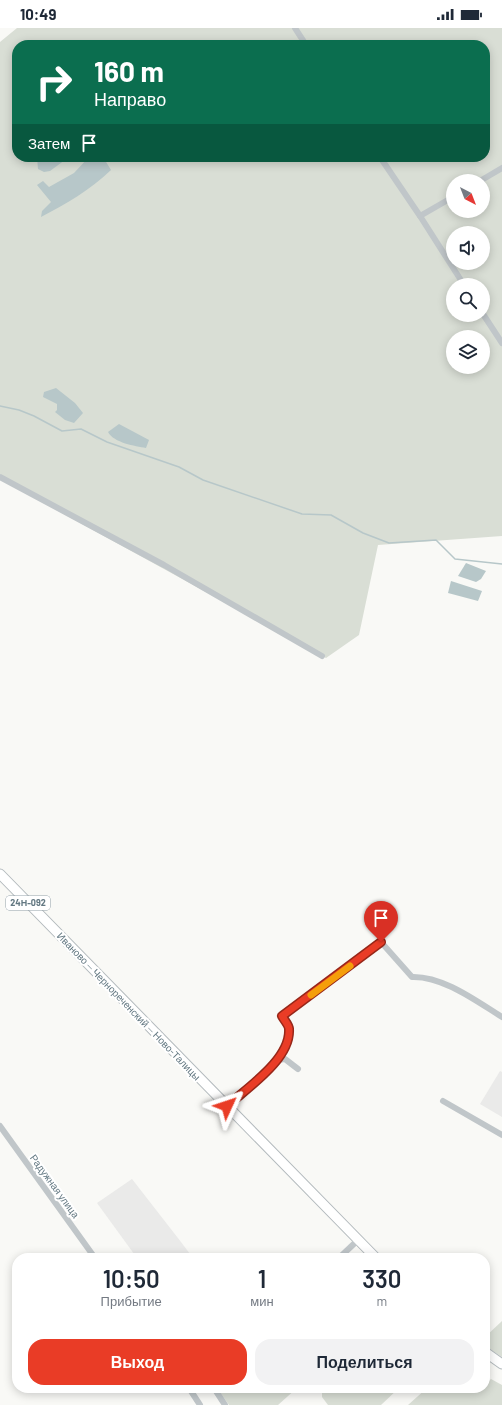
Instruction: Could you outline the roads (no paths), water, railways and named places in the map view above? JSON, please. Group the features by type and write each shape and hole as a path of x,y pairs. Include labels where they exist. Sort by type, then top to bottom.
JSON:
{"main road":[{"name":"Иваново — Чернореченский — Ново-Талицы","path":"0,874 371,1253"},
{"path":"490,1356 502,1364"}],"street":[{"path":"295,28 303,40"},
{"path":"383,162 460,278"},
{"path":"490,175 502,168"},
{"path":"420,216 446,201"},
{"path":"488,322 502,343"},
{"path":"0,476 164,565 322,656"},
{"path":"227,1106 278,1060 287,1042 289,1028 282,1016 381,942 412,977 420,977 448,986 502,1017"},
{"path":"278,1060 285,1059 298,1069"},
{"path":"443,1101 502,1135"},
{"name":"Радужная улица","path":"0,1126 91,1253"},
{"path":"344,1253 358,1240"},
{"path":"192,1393 200,1405"},
{"path":"217,1393 225,1405"}],"waterway":[{"path":"0,406 19,410 34,416 62,431 81,429 107,442 179,467 203,480 302,514 331,515 363,533 389,543 436,540 455,559 502,564"}]}
